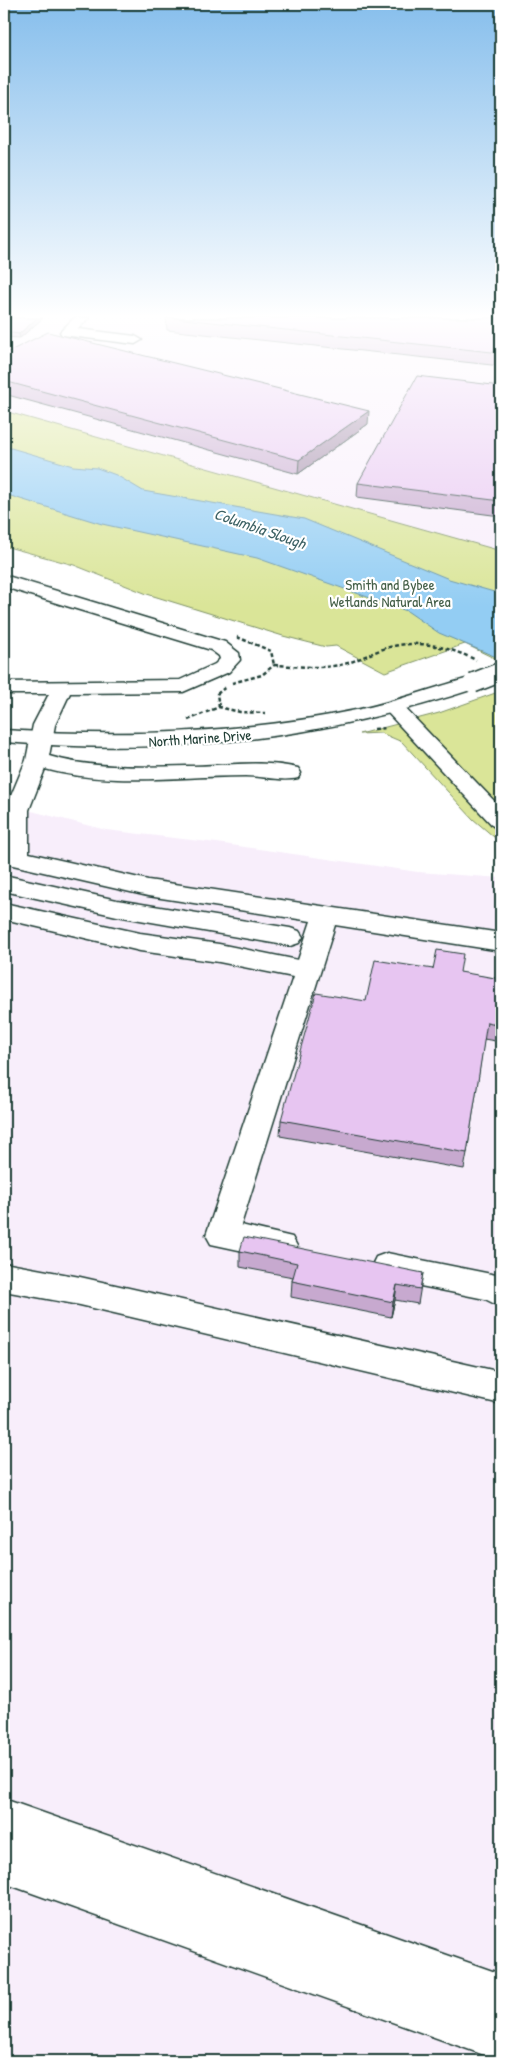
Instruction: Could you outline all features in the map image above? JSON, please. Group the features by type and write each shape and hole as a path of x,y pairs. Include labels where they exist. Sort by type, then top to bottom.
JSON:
{"main road":[{"path":"4,581 218,646 227,651 230,656 227,665 187,686 4,688"},
{"name":"North Marine Drive","path":"4,736 39,750 223,738 287,730 394,708 474,683 501,672"},
{"path":"62,688 44,725 39,750 17,810 11,856 148,888 501,942"},
{"path":"394,708 501,821"},
{"path":"39,750 76,771 187,773 246,769 290,773"},
{"path":"4,883 117,908 290,937"},
{"path":"4,911 140,942 219,953 308,971"},
{"path":"309,1252 222,1235 326,916"},
{"path":"358,1261 498,1290"},
{"path":"4,1277 80,1290 501,1388"},
{"path":"4,1820 501,1997"},
{"path":"4,1861 501,2038"}],"path":[{"path":"273,714 228,710 219,707 216,701 217,694 227,686 262,675 274,665 312,667 340,665 396,645 419,642 454,649 478,662"}],"shaded area":[{"path":"16,414 501,414 501,551"},
{"path":"4,804 106,830 217,843 418,872 501,878 501,2061 4,2061"}],"green space":[{"name":"Smith and Bybee Wetlands Natural Area","path":"4,414 16,414 501,551 501,659 498,660 465,644 385,672 336,646 326,647 283,636 147,594 74,565 4,546"},
{"path":"501,691 501,843 473,819 402,742 381,733 359,734 439,713"}],"water":[{"name":"Columbia Slough","path":"4,446 73,466 97,468 116,475 143,491 304,519 449,579 501,594 501,659 439,633 407,611 257,558 102,524 4,494"}],"building":[{"path":"129,414 364,414 299,460"},
{"path":"396,414 501,414 501,501 358,483"},
{"path":"437,950 463,954 460,972 501,979 501,1025 487,1022 467,1153 281,1120 316,993 366,1001 375,960 433,969"},
{"path":"244,1237 423,1273 420,1289 397,1285 393,1302 292,1281 297,1263 240,1251"}]}
